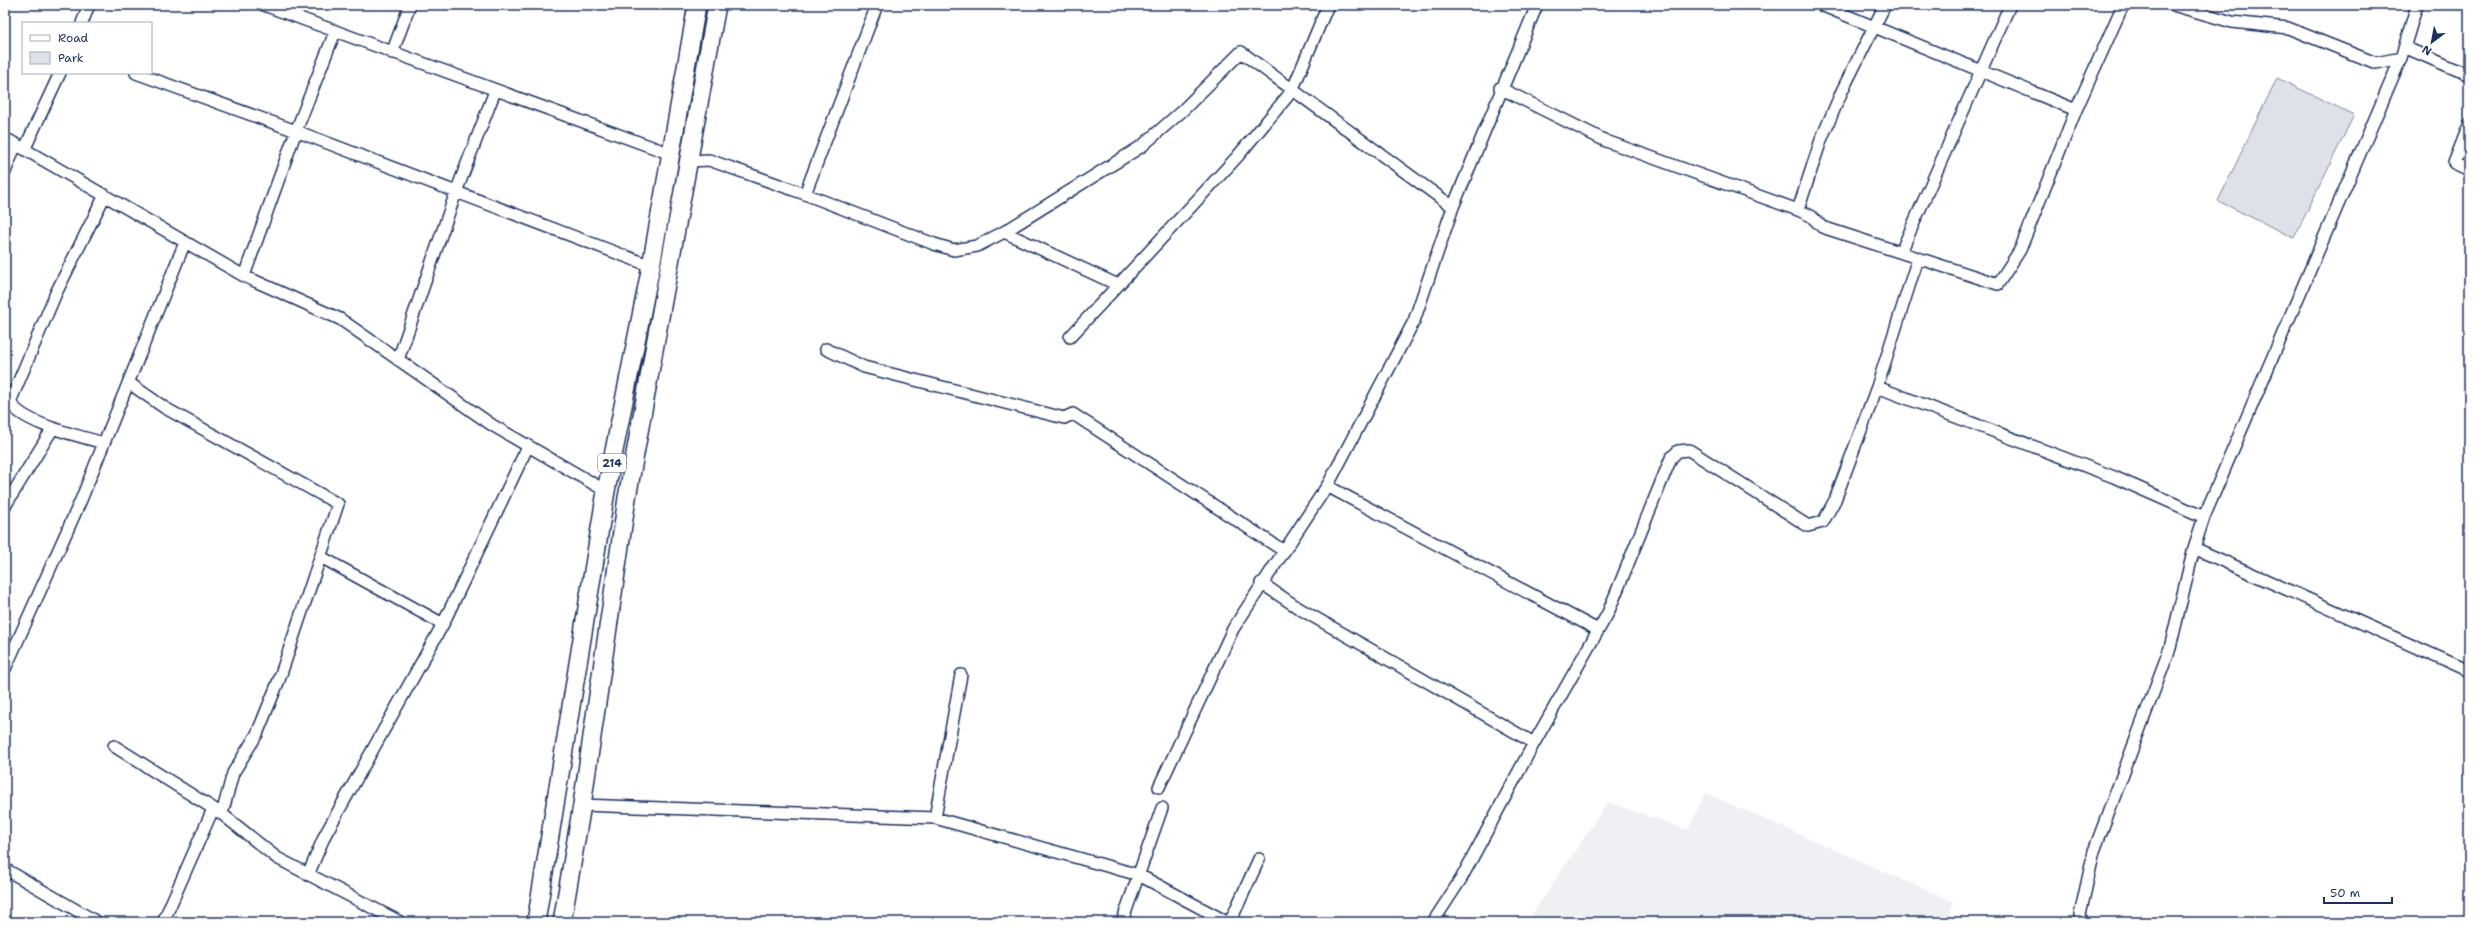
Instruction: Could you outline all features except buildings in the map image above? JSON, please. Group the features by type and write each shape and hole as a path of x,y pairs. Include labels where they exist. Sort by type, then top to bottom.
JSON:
{"highway":[{"name":"214","path":"536,922 606,491 651,266 698,5"},
{"name":"214","path":"562,922 582,805 627,498 717,5"}],"street":[{"path":"82,22 89,5"},
{"path":"264,5 671,154"},
{"path":"392,53 410,5"},
{"path":"804,194 877,5"},
{"path":"1070,336 1238,157 1292,91 1328,5"},
{"path":"1158,786 1232,629 1261,583 1328,486 1414,321 1453,207 1500,88 1537,5"},
{"path":"1821,5 2076,110"},
{"path":"1798,210 1824,133 1884,5"},
{"path":"1901,252 2010,5"},
{"path":"1500,88 1606,141 1798,210 1810,216 1822,227 1998,284 2020,250 2076,110 2123,5"},
{"path":"2173,5 2232,22 2288,28 2376,63 2401,58"},
{"path":"2082,922 2080,916 2094,851 2170,648 2194,548 2204,517 2401,58 2417,5"},
{"path":"244,276 296,131 335,32"},
{"path":"2404,47 2469,75"},
{"path":"689,160 709,160 954,250 977,246 1004,232 1142,146 1182,111 1241,52 1292,91 1453,207"},
{"path":"5,172 59,74"},
{"path":"139,74 296,131 651,266"},
{"path":"398,360 456,192 495,90"},
{"path":"2469,125 2454,163 2469,170"},
{"path":"5,138 244,276 340,319 492,425 606,491"},
{"path":"104,443 53,428 14,410 10,402 56,293 105,195"},
{"path":"1004,232 1118,284"},
{"path":"5,669 104,443 185,242"},
{"path":"1432,922 1461,879 1534,742 1608,613 1671,458 1678,451 1689,450 1808,526 1823,522 1835,500 1876,387 1918,258"},
{"path":"826,349 864,367 1064,418 1073,414 1284,551"},
{"path":"129,383 165,408 338,504 280,680 257,734 233,773 218,812 163,922"},
{"path":"1876,387 2114,477 2204,517"},
{"path":"5,506 53,428"},
{"path":"308,875 325,835 443,624 528,446"},
{"path":"1328,486 1598,630"},
{"path":"2194,548 2469,671"},
{"path":"321,557 443,624"},
{"path":"1261,583 1300,610 1534,742"},
{"path":"935,818 961,675"},
{"path":"114,746 218,812 277,858 400,922"},
{"path":"582,805 935,818 1139,875 1227,922"},
{"path":"1122,922 1162,808"},
{"path":"1230,922 1259,859"},
{"path":"5,869 97,922"}],"shaded area":[{"path":"1705,793 1954,902 1946,922 1527,922 1608,802 1688,830"}],"green space":[{"path":"2277,78 2354,115 2294,238 2218,201"}]}
